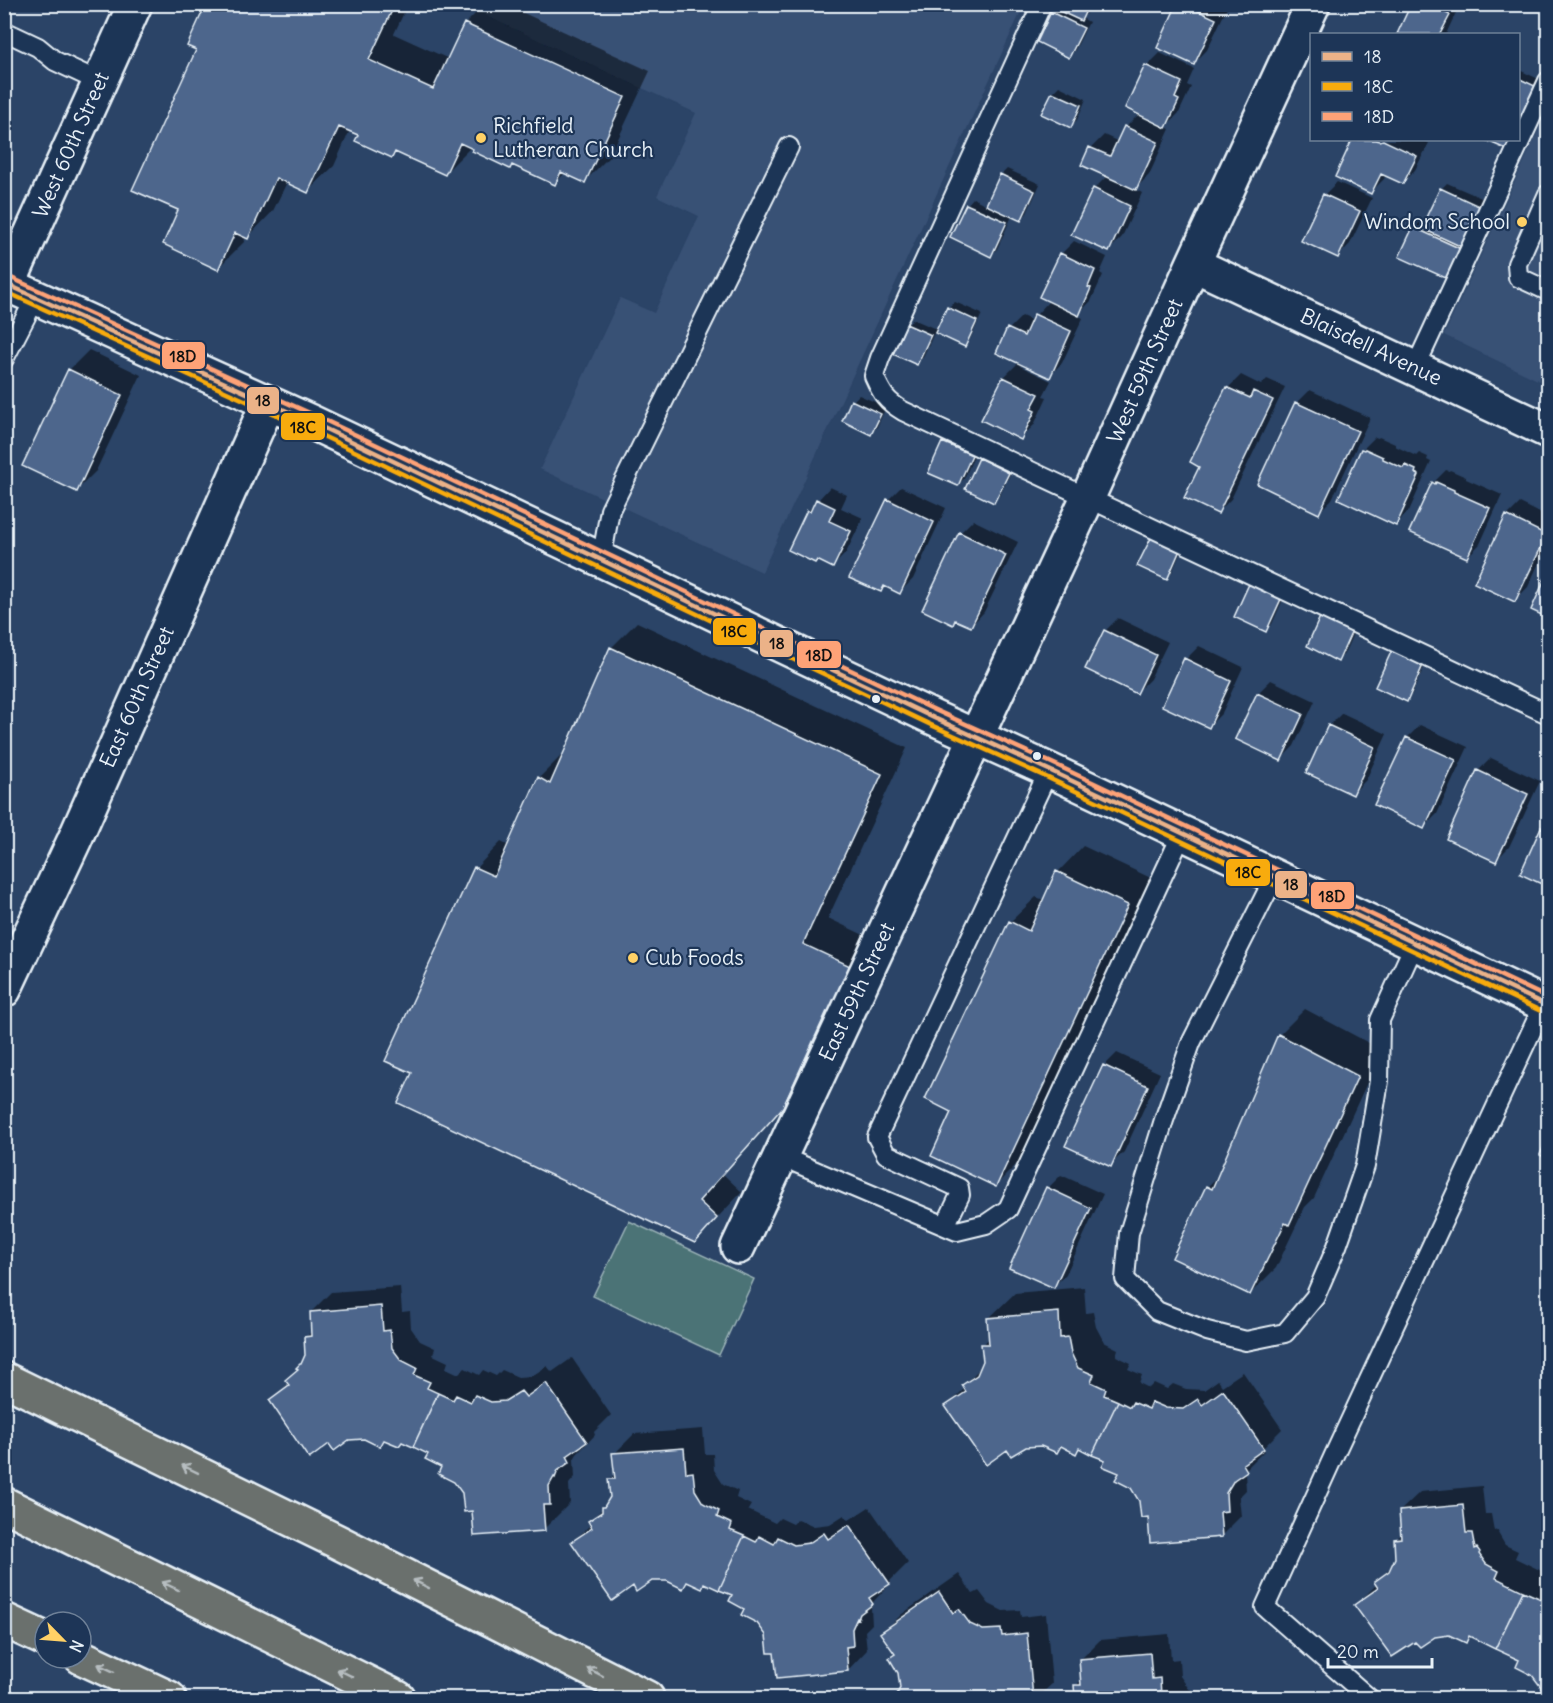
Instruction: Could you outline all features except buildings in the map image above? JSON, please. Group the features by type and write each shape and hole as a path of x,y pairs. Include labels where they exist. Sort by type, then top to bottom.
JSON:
{"highway":[{"path":"4,1379 336,1541 647,1698"},
{"path":"4,1504 398,1698"},
{"path":"4,1620 33,1633"},
{"path":"93,1663 169,1698"}],"street":[{"name":"West 60th Street","path":"16,288 100,82 135,4"},
{"name":"West 59th Street","path":"976,738 1313,4"},
{"name":"Blaisdell Avenue","path":"1193,264 1548,431"},
{"path":"16,288 268,403 1546,1005"},
{"name":"East 60th Street","path":"4,990 74,841 268,403"},
{"name":"East 59th Street","path":"738,1247 976,738"}],"lane":[{"path":"1041,4 880,358 874,376 888,402 1548,714"},
{"path":"4,31 38,47 55,61 100,82"},
{"path":"1415,368 1548,81"},
{"path":"600,561 610,510 789,147"},
{"path":"1548,194 1517,264 1518,277 1548,291"},
{"path":"4,359 16,288"},
{"path":"945,1226 960,1196 959,1188 886,1154 877,1137 1049,770"},
{"path":"780,1156 957,1231 986,1224 1008,1209 1182,834"},
{"path":"1274,878 1191,1044 1164,1120 1129,1233 1125,1279 1157,1311 1207,1331 1246,1341 1285,1333 1315,1297 1337,1246 1365,1167 1379,1081 1380,1020 1415,944"},
{"path":"1370,1698 1265,1607 1546,1005"}],"shaded area":[{"path":"463,5 1024,5 762,572 540,469 620,298 654,313 699,216 657,196 696,113"},
{"name":"Windom School","path":"1548,110 1548,385 1444,335"}],"green space":[{"path":"629,1221 754,1279 719,1355 593,1296"}],"transit line":[{"name":"18D","path":"7,276 314,415 1548,998"},
{"name":"18","path":"4,283 311,422 1548,1006"},
{"name":"18C","path":"4,291 308,429 1545,1013"}],"place":[{"name":"Richfield Lutheran Church","path":"481,138"},
{"name":"Windom School","path":"1522,222"},
{"name":"Cub Foods","path":"633,958"}]}
